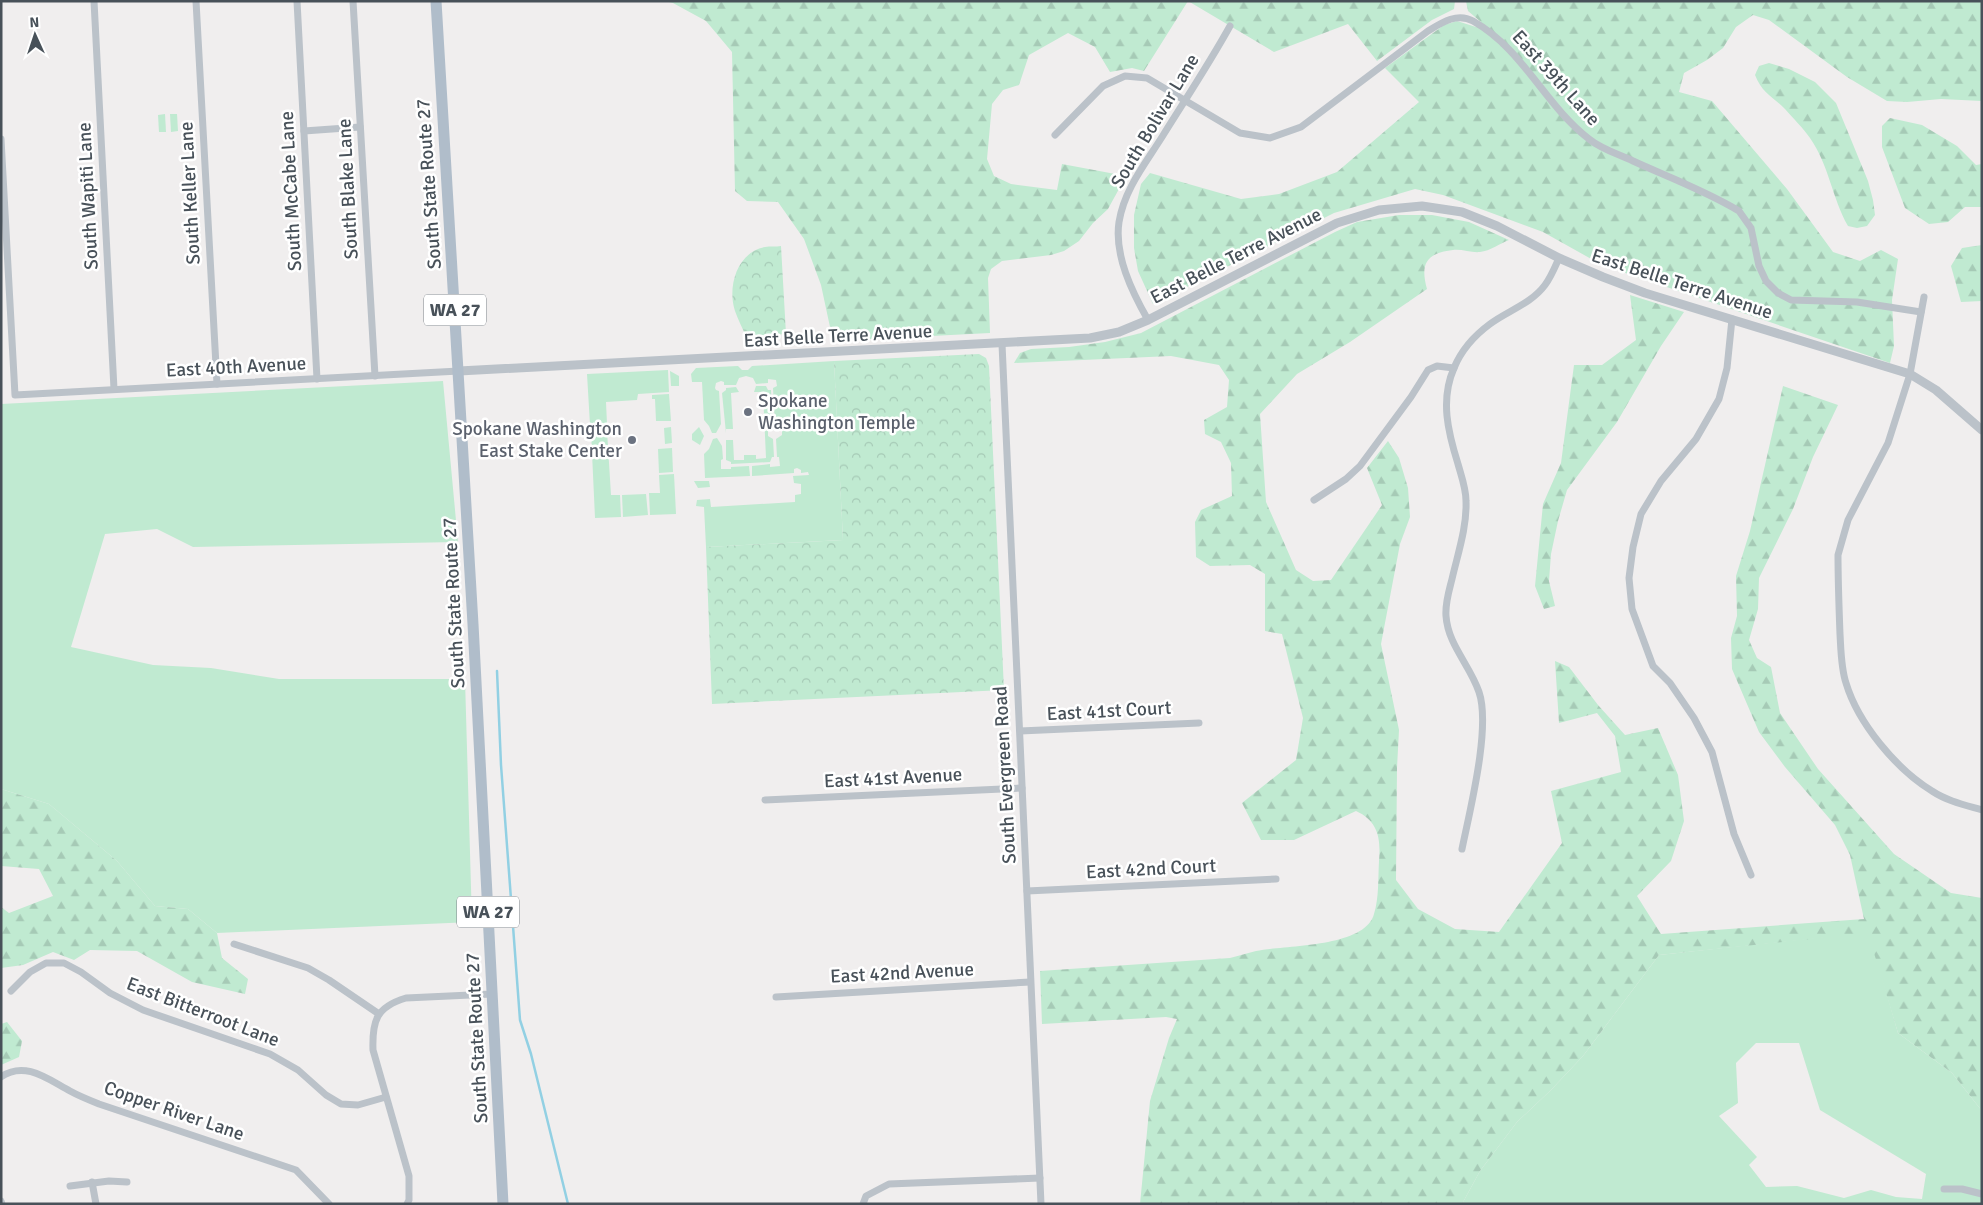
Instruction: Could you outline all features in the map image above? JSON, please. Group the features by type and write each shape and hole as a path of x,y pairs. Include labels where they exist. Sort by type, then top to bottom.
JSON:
{"main road":[{"name":"South State Route 27","path":"436,1 503,1204"}],"street":[{"name":"South Wapiti Lane","path":"94,1 114,390"},
{"name":"South Keller Lane","path":"196,1 217,384"},
{"name":"South McCabe Lane","path":"297,1 317,379"},
{"name":"South Blake Lane","path":"353,1 375,376"},
{"name":"East 39th Lane","path":"1055,135 1103,86 1125,76 1147,78 1240,133 1270,138 1301,127 1428,31 1445,21 1462,16 1472,20 1502,41 1516,54 1554,106 1591,140 1740,211 1751,228 1759,266 1766,281 1778,292 1791,300 1857,302 1921,312"},
{"name":"South Bolivar Lane","path":"1148,320 1135,298 1121,259 1119,223 1130,188 1230,26"},
{"path":"304,131 360,127"},
{"name":"East 40th Avenue","path":"1,139 15,395 458,371"},
{"name":"East Belle Terre Avenue","path":"458,371 1090,338 1119,332 1148,320 1337,223 1379,210 1422,206 1462,212 1497,226 1559,258 1645,293 1910,374 1936,390 1982,430"},
{"path":"1462,849 1483,730 1483,707 1479,691 1449,634 1447,601 1464,528 1466,500 1462,478 1448,431 1446,415 1447,390 1454,368 1469,343 1490,324 1522,305 1545,286 1559,258"},
{"path":"1924,297 1910,374 1888,443 1848,520 1842,537 1838,555 1842,662 1846,682 1856,709 1868,729 1892,757 1932,792 1959,804 1982,810"},
{"path":"1732,319 1727,368 1719,399 1696,439 1661,481 1641,514 1633,547 1629,578 1632,609 1653,666 1670,683 1685,704 1712,752 1734,834 1751,876"},
{"name":"South Evergreen Road","path":"1002,344 1041,1204"},
{"path":"1314,500 1346,479 1360,466 1411,397 1428,370 1437,366 1454,368"},
{"name":"East 41st Court","path":"1020,732 1199,723"},
{"name":"East 41st Avenue","path":"765,800 1022,788"},
{"name":"East 42nd Court","path":"1027,891 1276,879"},
{"path":"234,944 308,968 330,980 379,1014"},
{"name":"East Bitterroot Lane","path":"11,991 30,972 46,963 64,963 81,972 110,993 143,1010 270,1054 298,1070 326,1095 341,1104 358,1105 386,1097"},
{"name":"East 42nd Avenue","path":"776,997 1030,982"},
{"path":"407,1204 409,1200 410,1176 373,1050 372,1030 379,1014 394,1002 406,998 492,994"},
{"name":"Copper River Lane","path":"1,1077 21,1070 42,1074 71,1092 99,1104 296,1170 329,1204"},
{"path":"864,1200 889,1184 1040,1178"},
{"path":"70,1186 109,1180 127,1182"},
{"path":"92,1182 96,1204"},
{"path":"1944,1189 1962,1189 1982,1194"}],"green space":[{"path":"665,1 1188,1 1144,71 1132,68 1110,72 1095,47 1068,33 1029,55 1019,85 1003,90 992,104 987,159 994,176 1011,184 1057,190 1062,164 1126,176 1108,209 1093,223 1079,241 1064,251 1051,255 1002,261 991,269 988,278 990,333 833,341 821,285 804,239 778,202 747,201 735,191 732,52 706,21 673,3"},
{"path":"1188,1 1455,1 1454,9 1432,20 1377,61 1348,24 1274,52"},
{"path":"1466,1 1982,1 1982,101 1941,99 1907,102 1887,101 1847,77 1769,20 1753,15 1736,27 1723,48 1684,73 1679,92 1712,101 1787,189 1833,252 1860,261 1881,250 1898,259 1892,300 1894,346 1890,363 1602,265 1543,232 1443,195 1415,189 1334,213 1153,304 1138,271 1134,248 1134,215 1141,184 1150,173 1241,199 1279,194 1337,172 1419,102 1385,68 1444,25 1457,21 1476,27 1481,22 1468,11"},
{"path":"1769,63 1789,69 1815,82 1836,103 1868,181 1873,200 1875,215 1867,226 1857,228 1848,226 1822,159 1810,138 1785,109 1764,90 1758,81 1755,75 1759,66"},
{"path":"165,114 166,132 159,132 158,115"},
{"path":"170,114 177,114 178,131 171,132"},
{"path":"1890,118 1922,125 1957,146 1976,165 1982,164 1982,207 1965,207 1948,222 1929,224 1905,208 1882,147 1882,126"},
{"path":"1399,215 1432,215 1469,222 1509,240 1484,251 1453,250 1431,257 1427,261 1424,273 1427,289 1350,342 1297,374 1260,414 1266,502 1296,570 1313,581 1331,580 1382,505 1367,468 1388,441 1399,458 1408,488 1410,517 1400,544 1381,644 1399,730 1396,880 1418,909 1455,929 1499,932 1562,843 1551,791 1621,772 1615,736 1597,713 1559,723 1555,661 1569,667 1598,705 1625,735 1658,728 1678,775 1684,821 1671,861 1637,896 1661,934 1864,919 1850,855 1835,825 1785,767 1759,732 1732,669 1731,638 1737,616 1736,576 1750,531 1783,386 1838,405 1813,457 1793,509 1759,578 1758,609 1749,640 1757,658 1771,667 1780,713 1818,769 1894,854 1951,893 1982,898 1982,1111 1952,1073 1898,1033 1868,933 1659,955 1583,1056 1517,1122 1480,1171 1462,1204 1140,1204 1150,1101 1169,1038 1177,1019 1166,1017 1042,1024 1040,971 1230,958 1256,951 1322,943 1356,933 1367,925 1376,908 1378,838 1369,820 1356,811 1294,840 1261,840 1242,803 1296,760 1303,718 1282,634 1265,631 1265,574 1250,565 1210,566 1196,557 1195,522 1201,510 1232,496 1231,463 1221,442 1205,434 1204,420 1227,407 1229,380 1219,365 1171,356 1014,363 1020,353 1031,349 1069,347 1105,342 1141,333 1335,232 1357,222"},
{"path":"1982,245 1982,301 1961,302 1951,266 1962,248"},
{"path":"781,246 786,334 746,336 733,302 732,292 736,272 747,256 755,250"},
{"path":"1630,295 1684,312 1661,346 1617,422 1567,490 1551,554 1549,581 1555,606 1544,609 1535,586 1543,504 1561,463 1574,365 1602,365 1636,340"},
{"path":"979,354 986,358 989,366 1004,690 712,704 706,547 843,540 834,361"},
{"path":"834,361 843,540 706,547 704,507 696,506 697,500 710,499 711,507 795,502 795,495 801,494 801,484 794,483 793,476 809,475 808,472 801,473 801,470 797,468 794,469 794,473 752,476 752,466 770,464 770,467 780,466 779,457 777,457 776,439 782,435 782,429 775,426 773,388 777,386 776,380 768,379 768,383 756,384 753,378 746,376 739,378 736,385 724,385 724,382 721,381 716,383 715,388 719,391 721,424 716,433 712,433 704,420 702,382 692,382 691,374 696,368 738,366 742,370 748,370 752,366"},
{"path":"668,370 669,392 638,394 637,400 606,402 607,424 590,425 587,374"},
{"path":"670,371 679,376 679,386 671,386"},
{"path":"443,381 458,542 193,547 157,529 105,534 71,647 153,665 211,668 279,679 465,679 472,922 217,933 188,909 155,906 117,861 49,804 1,789 1,404"},
{"path":"756,386 766,386 768,390 771,390 773,426 768,430 768,436 773,439 774,457 772,457 770,462 731,464 731,462 726,460 726,440 733,440 734,460 744,460 744,455 756,455 756,459 766,458 763,392 754,392"},
{"path":"736,387 739,392 731,393 733,429 726,429 726,433 722,393 726,388"},
{"path":"669,394 671,421 656,421 655,399 652,399 652,395"},
{"path":"671,427 672,443 665,444 664,428"},
{"path":"699,427 704,436 700,445 692,440 692,434"},
{"path":"591,431 607,431 611,495 620,495 621,517 595,518"},
{"path":"717,438 722,446 723,459 721,460 721,469 749,466 750,476 705,478 704,454 709,449 713,439"},
{"path":"672,448 673,472 659,473 658,449"},
{"path":"674,474 676,514 650,515 649,493 660,493 659,475"},
{"path":"694,481 709,481 710,487 698,488"},
{"path":"646,494 648,515 623,517 622,495"},
{"path":"1,789 49,804 117,861 155,906 188,909 217,933 222,958 248,979 245,994 192,982 137,951 90,950 74,960 53,952 23,965 1,968 1,907 9,913 53,896 39,869 1,866"},
{"path":"1869,932 1898,1033 1952,1073 1982,1111 1982,1204 1462,1204 1480,1171 1517,1122 1583,1056 1659,955","holes":["1756,1043 1799,1043 1820,1110 1926,1174 1922,1199 1896,1197 1871,1190 1844,1198 1797,1186 1766,1187 1749,1165 1757,1157 1719,1116 1738,1103 1736,1063"]},
{"path":"7,1022 22,1041 19,1057 1,1065 1,1024"}],"waterway":[{"path":"497,671 501,765 520,1020 531,1054 568,1204"}],"place":[{"name":"Spokane Washington Temple","path":"748,412"},
{"name":"Spokane Washington East Stake Center","path":"632,440"}]}
